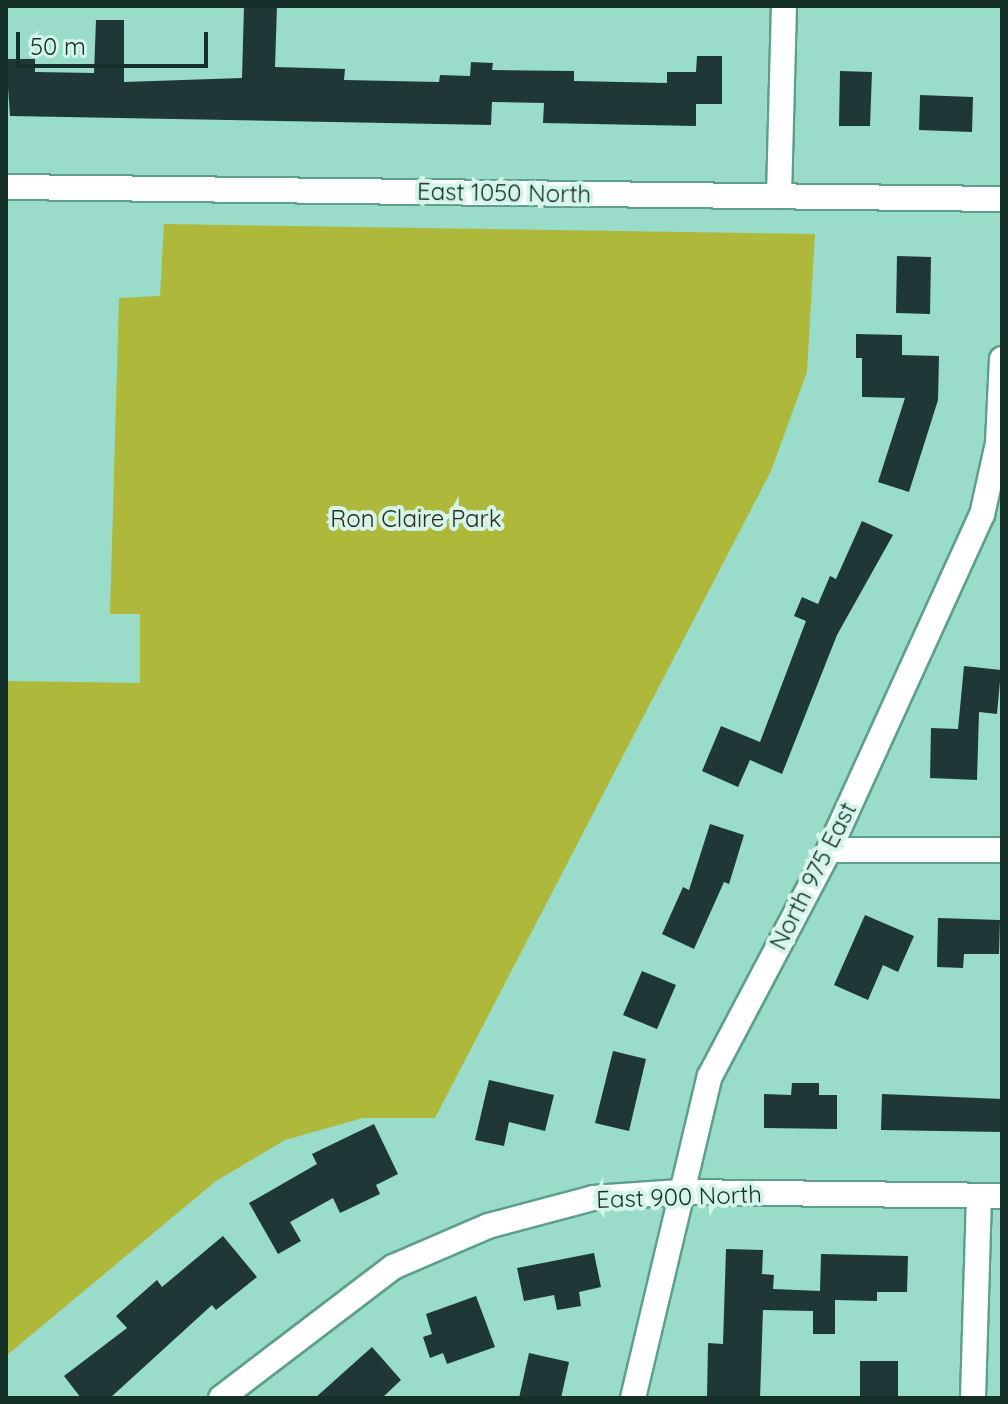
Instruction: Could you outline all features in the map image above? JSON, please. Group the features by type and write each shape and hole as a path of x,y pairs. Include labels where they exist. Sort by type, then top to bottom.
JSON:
{"street":[{"path":"779,196 784,6"},
{"name":"East 1050 North","path":"6,187 1002,199"},
{"name":"North 975 East","path":"633,1398 710,1076 829,850 982,515 998,443 1002,359"},
{"path":"829,850 1002,850"},
{"name":"East 900 North","path":"221,1398 333,1308 393,1267 488,1226 593,1198 680,1192 990,1196"},
{"path":"973,1398 990,1196"}],"green space":[{"name":"Ron Claire Park","path":"164,224 815,234 807,372 771,471 435,1118 363,1118 285,1140 216,1181 6,1356 6,681 140,683 140,614 110,614 119,298 160,296"}],"building":[{"path":"244,6 277,6 275,67 345,69 344,80 439,82 440,75 470,76 471,62 493,63 492,70 574,71 574,81 667,83 667,72 696,72 697,56 722,56 722,104 696,104 696,126 543,123 544,103 492,102 491,125 10,116 6,59 35,59 35,72 94,73 96,20 124,20 124,82 242,78"},
{"path":"840,71 872,72 870,126 839,126"},
{"path":"920,95 973,97 972,132 919,130"},
{"path":"897,256 931,257 930,314 896,313"},
{"path":"856,334 902,335 902,355 939,356 938,400 909,492 878,482 905,398 862,397 862,358 856,358"},
{"path":"862,521 893,535 837,635 782,774 750,760 738,787 702,771 721,726 760,742 806,621 794,616 802,597 818,604 830,576 836,579"},
{"path":"964,666 1001,670 997,714 979,712 977,780 930,778 931,728 958,729"},
{"path":"710,824 744,835 729,884 724,882 694,949 662,934 683,887 689,890"},
{"path":"865,915 914,936 898,972 883,965 868,1000 834,985"},
{"path":"938,918 1000,920 999,954 964,954 963,968 937,967"},
{"path":"642,971 676,985 657,1029 623,1015"},
{"path":"613,1051 646,1059 629,1131 595,1123"},
{"path":"489,1080 554,1095 545,1131 509,1122 504,1146 475,1140"},
{"path":"792,1083 819,1083 819,1095 837,1095 837,1129 764,1128 764,1094 791,1095"},
{"path":"882,1094 1002,1099 1002,1132 881,1130"},
{"path":"374,1124 398,1174 376,1185 380,1194 340,1213 333,1198 290,1222 301,1241 278,1254 249,1203 317,1164 312,1154"},
{"path":"223,1236 257,1277 216,1310 212,1305 110,1398 81,1398 64,1376 127,1328 116,1316 157,1280 162,1287"},
{"path":"726,1249 763,1250 762,1274 774,1275 773,1289 820,1291 821,1254 908,1256 907,1292 877,1292 877,1301 835,1300 835,1334 813,1334 813,1311 763,1310 760,1398 707,1397 708,1343 723,1344"},
{"path":"594,1253 601,1287 579,1292 581,1306 557,1310 554,1295 524,1301 517,1268"},
{"path":"476,1296 495,1347 447,1364 443,1353 430,1358 423,1337 432,1334 426,1314"},
{"path":"372,1347 401,1380 382,1398 315,1398"},
{"path":"529,1353 569,1362 561,1398 519,1398"},
{"path":"860,1361 898,1361 898,1398 860,1398"}]}
